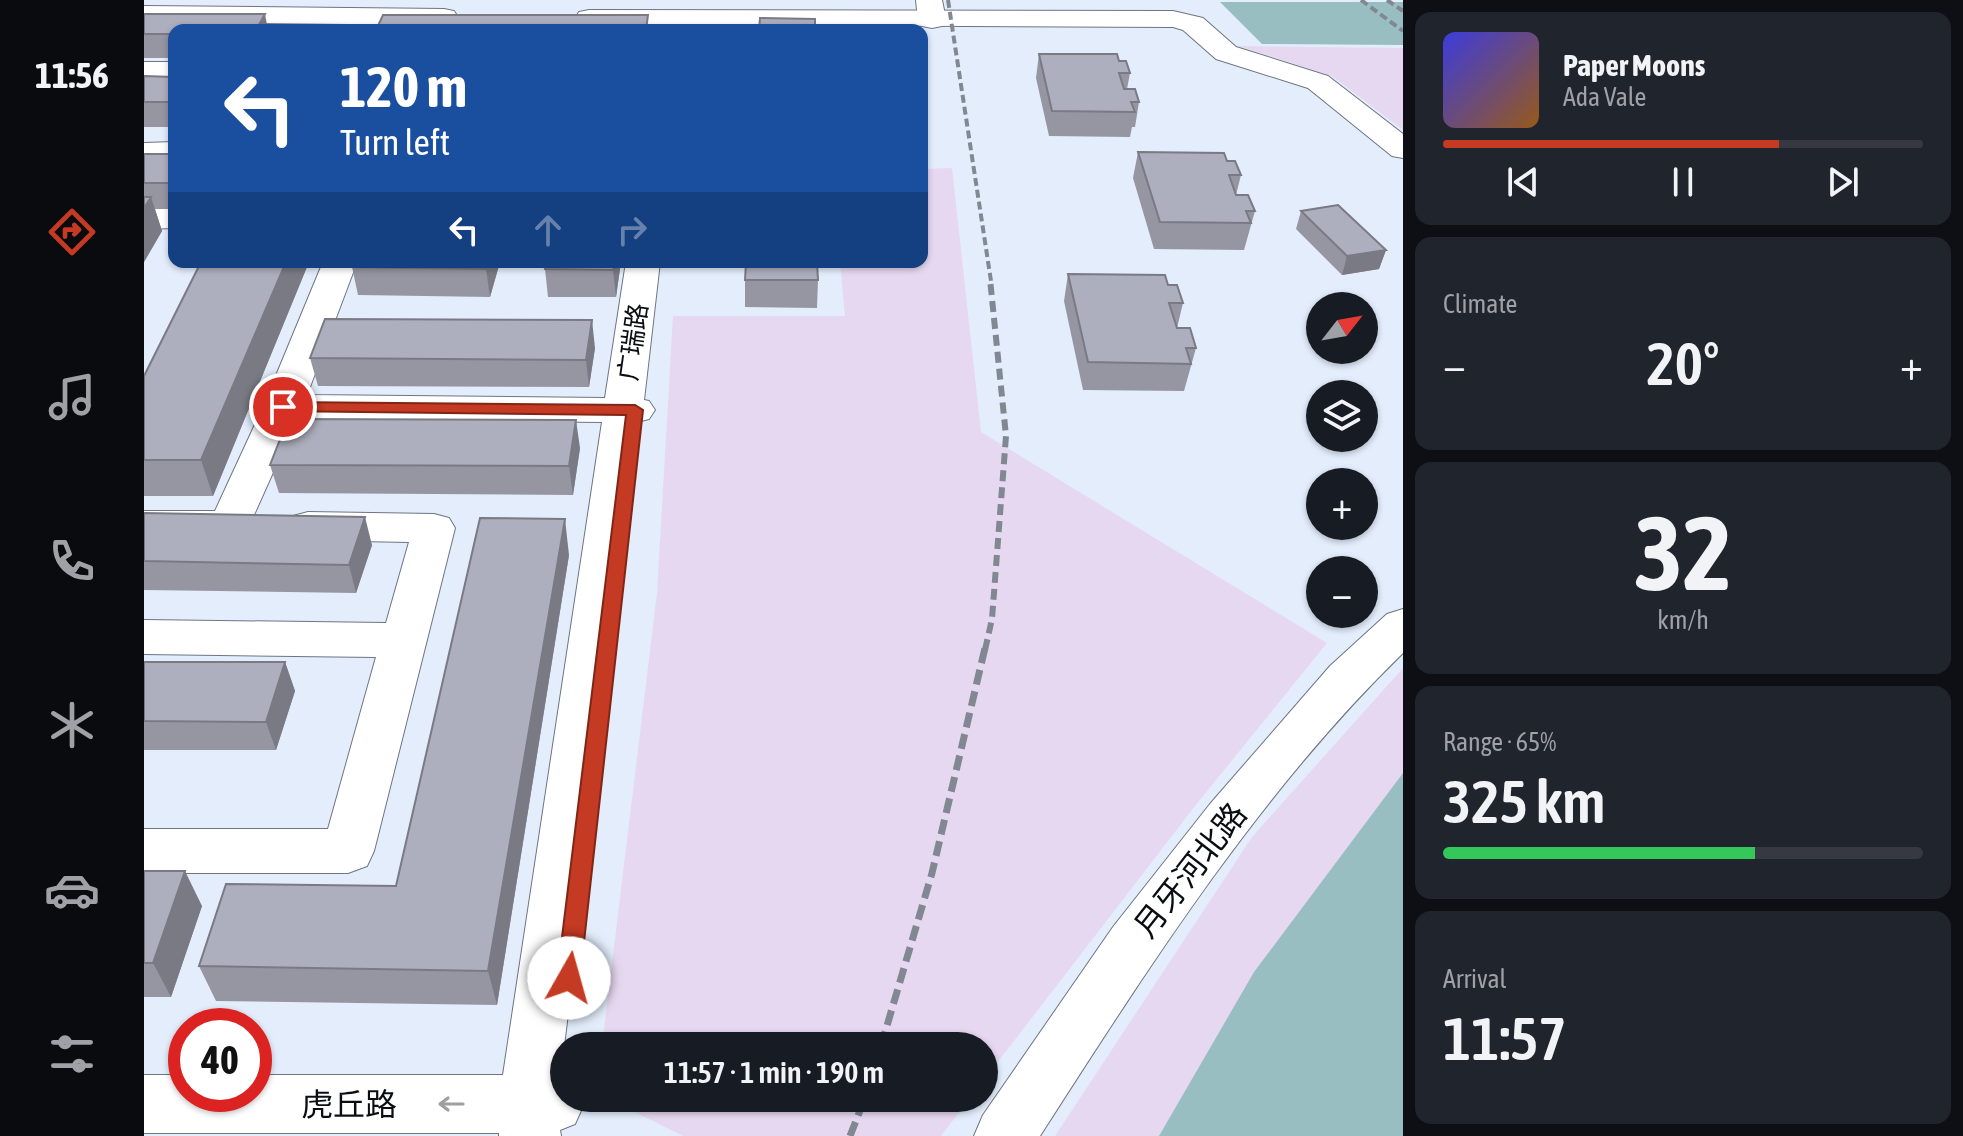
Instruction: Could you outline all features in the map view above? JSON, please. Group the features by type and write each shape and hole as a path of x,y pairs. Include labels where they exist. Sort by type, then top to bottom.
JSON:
{"street":[{"path":"565,21 683,24 931,10 1173,19 1193,24 1226,53 1318,82 1403,149"},
{"path":"144,14 470,20"},
{"path":"144,21 345,17"},
{"path":"144,71 168,71"},
{"path":"144,152 168,151"},
{"path":"144,219 168,218"},
{"path":"230,525 283,407 338,268"},
{"name":"广瑞路","path":"542,1120 629,410 642,268"},
{"name":"广瑞路","path":"629,410 652,268"},
{"path":"283,407 629,410"},
{"path":"144,525 434,528 348,851 144,851"},
{"name":"月牙河北路","path":"1005,1136 1133,944 1228,819 1347,679 1403,626"},
{"path":"144,637 404,640"},
{"name":"月牙河北路","path":"1026,1136 1249,824 1305,753 1403,646"},
{"name":"虎丘路","path":"144,1104 542,1120"}],"shaded area":[{"path":"1220,2 1403,2 1403,45 1262,44"},
{"path":"1238,46 1403,48 1403,130 1332,76"},
{"path":"952,168 981,432 1327,643 1195,806 998,1062 998,1032 604,1032 657,593 673,316 845,316 841,268 928,268 928,169"},
{"path":"1403,668 1403,1136 1055,1136 1252,837"},
{"path":"1403,773 1403,1136 1159,1136 1254,972"},
{"path":"634,1112 959,1112 941,1136 683,1136"}],"building":[{"path":"144,14 265,14 259,24 168,24 168,34 144,34"},
{"path":"383,15 648,15 647,24 379,24"},
{"path":"760,18 815,19 815,24 760,24"},
{"path":"1039,54 1117,54 1119,61 1126,61 1130,73 1119,73 1124,89 1135,89 1139,102 1131,102 1135,112 1052,111"},
{"path":"144,76 168,77 168,102 144,102"},
{"path":"1138,152 1224,153 1227,161 1235,161 1241,175 1229,175 1236,195 1248,195 1255,211 1246,211 1251,223 1160,222"},
{"path":"144,154 168,154 168,183 144,183"},
{"path":"1338,205 1386,250 1347,256 1301,211"},
{"path":"198,268 283,268 201,460 144,460 144,376"},
{"path":"545,268 614,268 613,270"},
{"path":"746,268 817,268 818,280 745,280"},
{"path":"1068,274 1165,275 1168,285 1177,285 1183,303 1169,303 1177,328 1190,328 1196,348 1186,348 1191,364 1088,362"},
{"path":"325,319 592,320 586,360 310,358"},
{"path":"288,419 576,420 569,466 270,465"},
{"path":"144,513 365,517 349,565 144,561"},
{"path":"480,518 565,519 488,971 199,966 226,884 396,886"},
{"path":"144,662 285,662 266,722 144,721"},
{"path":"144,871 185,871 153,963 144,963"}],"railway":[{"path":"948,0 991,281"},
{"path":"1361,0 1403,31"},
{"path":"1387,0 1403,11"},
{"path":"985,650 992,619 1006,436 990,279"},
{"path":"885,1032 932,873 985,648"},
{"path":"850,1136 859,1112"}],"route":[{"path":"283,407 635,410 569,978"}]}
